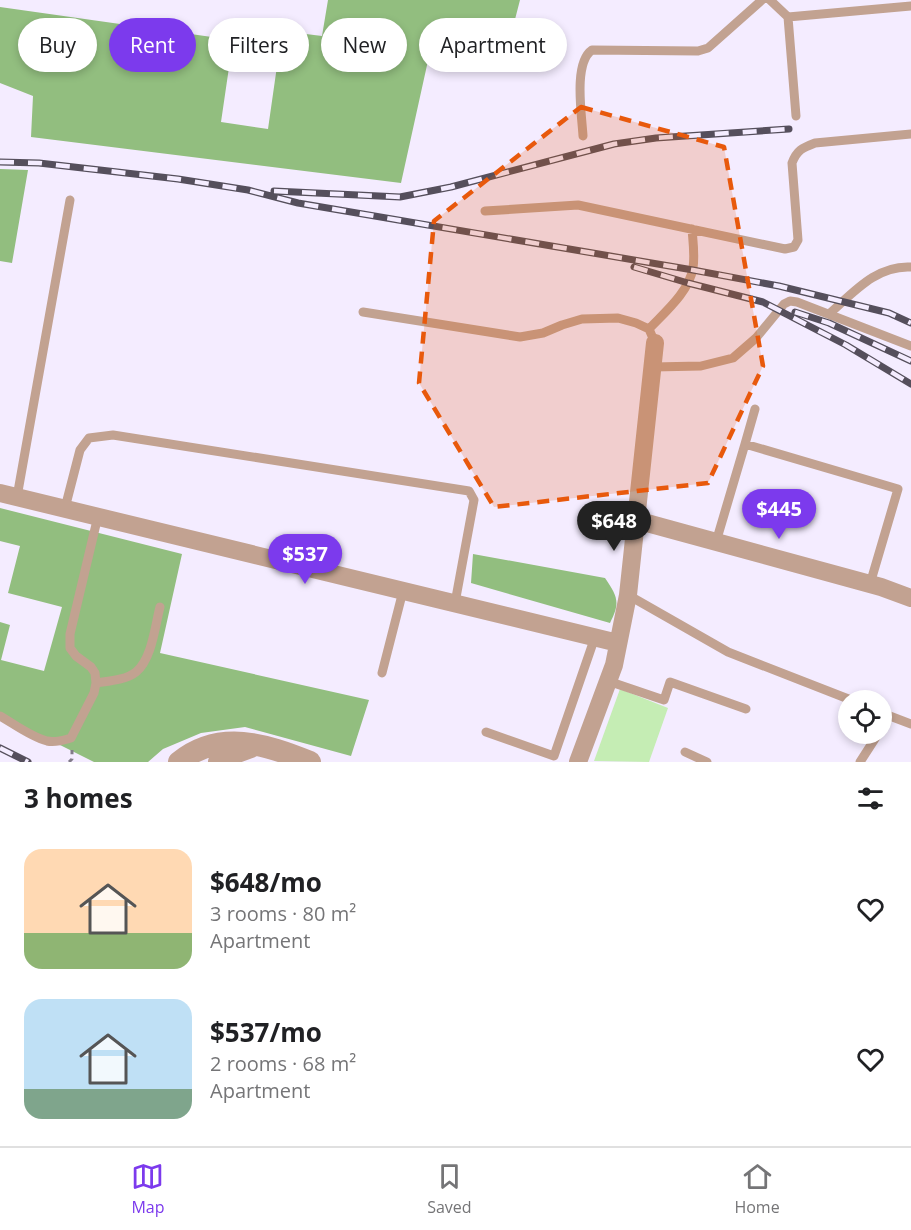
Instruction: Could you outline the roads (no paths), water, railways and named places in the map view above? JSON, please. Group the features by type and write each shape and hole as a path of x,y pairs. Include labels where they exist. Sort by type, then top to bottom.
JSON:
{"street":[{"path":"578,762 614,665 628,595 652,367 652,336"},
{"path":"8,495 618,643"},
{"path":"636,520 870,584 911,598"},
{"path":"179,762 197,750 233,741 256,745 310,762"},
{"path":"219,762 256,745"}],"lane":[{"path":"583,136 580,77 587,53 592,50 698,51 708,48 762,0"},
{"path":"770,0 788,17 796,116"},
{"path":"788,17 911,6"},
{"path":"485,211 578,205 785,249 794,247 798,240 792,163 796,154 804,147 815,143 911,134"},
{"path":"8,495 70,200"},
{"path":"363,312 520,337 543,333 582,319 618,318 636,323 652,336 688,284 693,270 692,229"},
{"path":"829,314 875,275 901,266 911,267"},
{"path":"652,367 701,366 733,358 756,338 784,304 790,301 911,346"},
{"path":"716,542 755,409"},
{"path":"65,508 80,450 89,438 113,435 469,491 474,501 455,603"},
{"path":"745,444 898,489 870,584"},
{"path":"0,716 28,733 48,741 61,741 71,738 94,693 95,673 91,667 76,657 70,648 70,634 98,516"},
{"path":"382,674 403,591"},
{"path":"628,595 728,652 838,695"},
{"path":"96,683 116,680 135,673 147,660 160,607"},
{"path":"486,732 554,756 595,638"},
{"path":"608,681 664,700 670,682 746,709"},
{"path":"892,719 911,724"},
{"path":"860,762 872,744"},
{"path":"685,752 707,762"}],"railway":[{"path":"274,191 400,197 451,187 614,144 656,138 789,129"},
{"path":"0,162 39,163 178,179 248,190 298,203 779,286 889,313 911,323"},
{"path":"634,267 763,302 846,345 911,384"},
{"path":"795,312 829,323 911,361"},
{"path":"0,748 28,762"}]}
